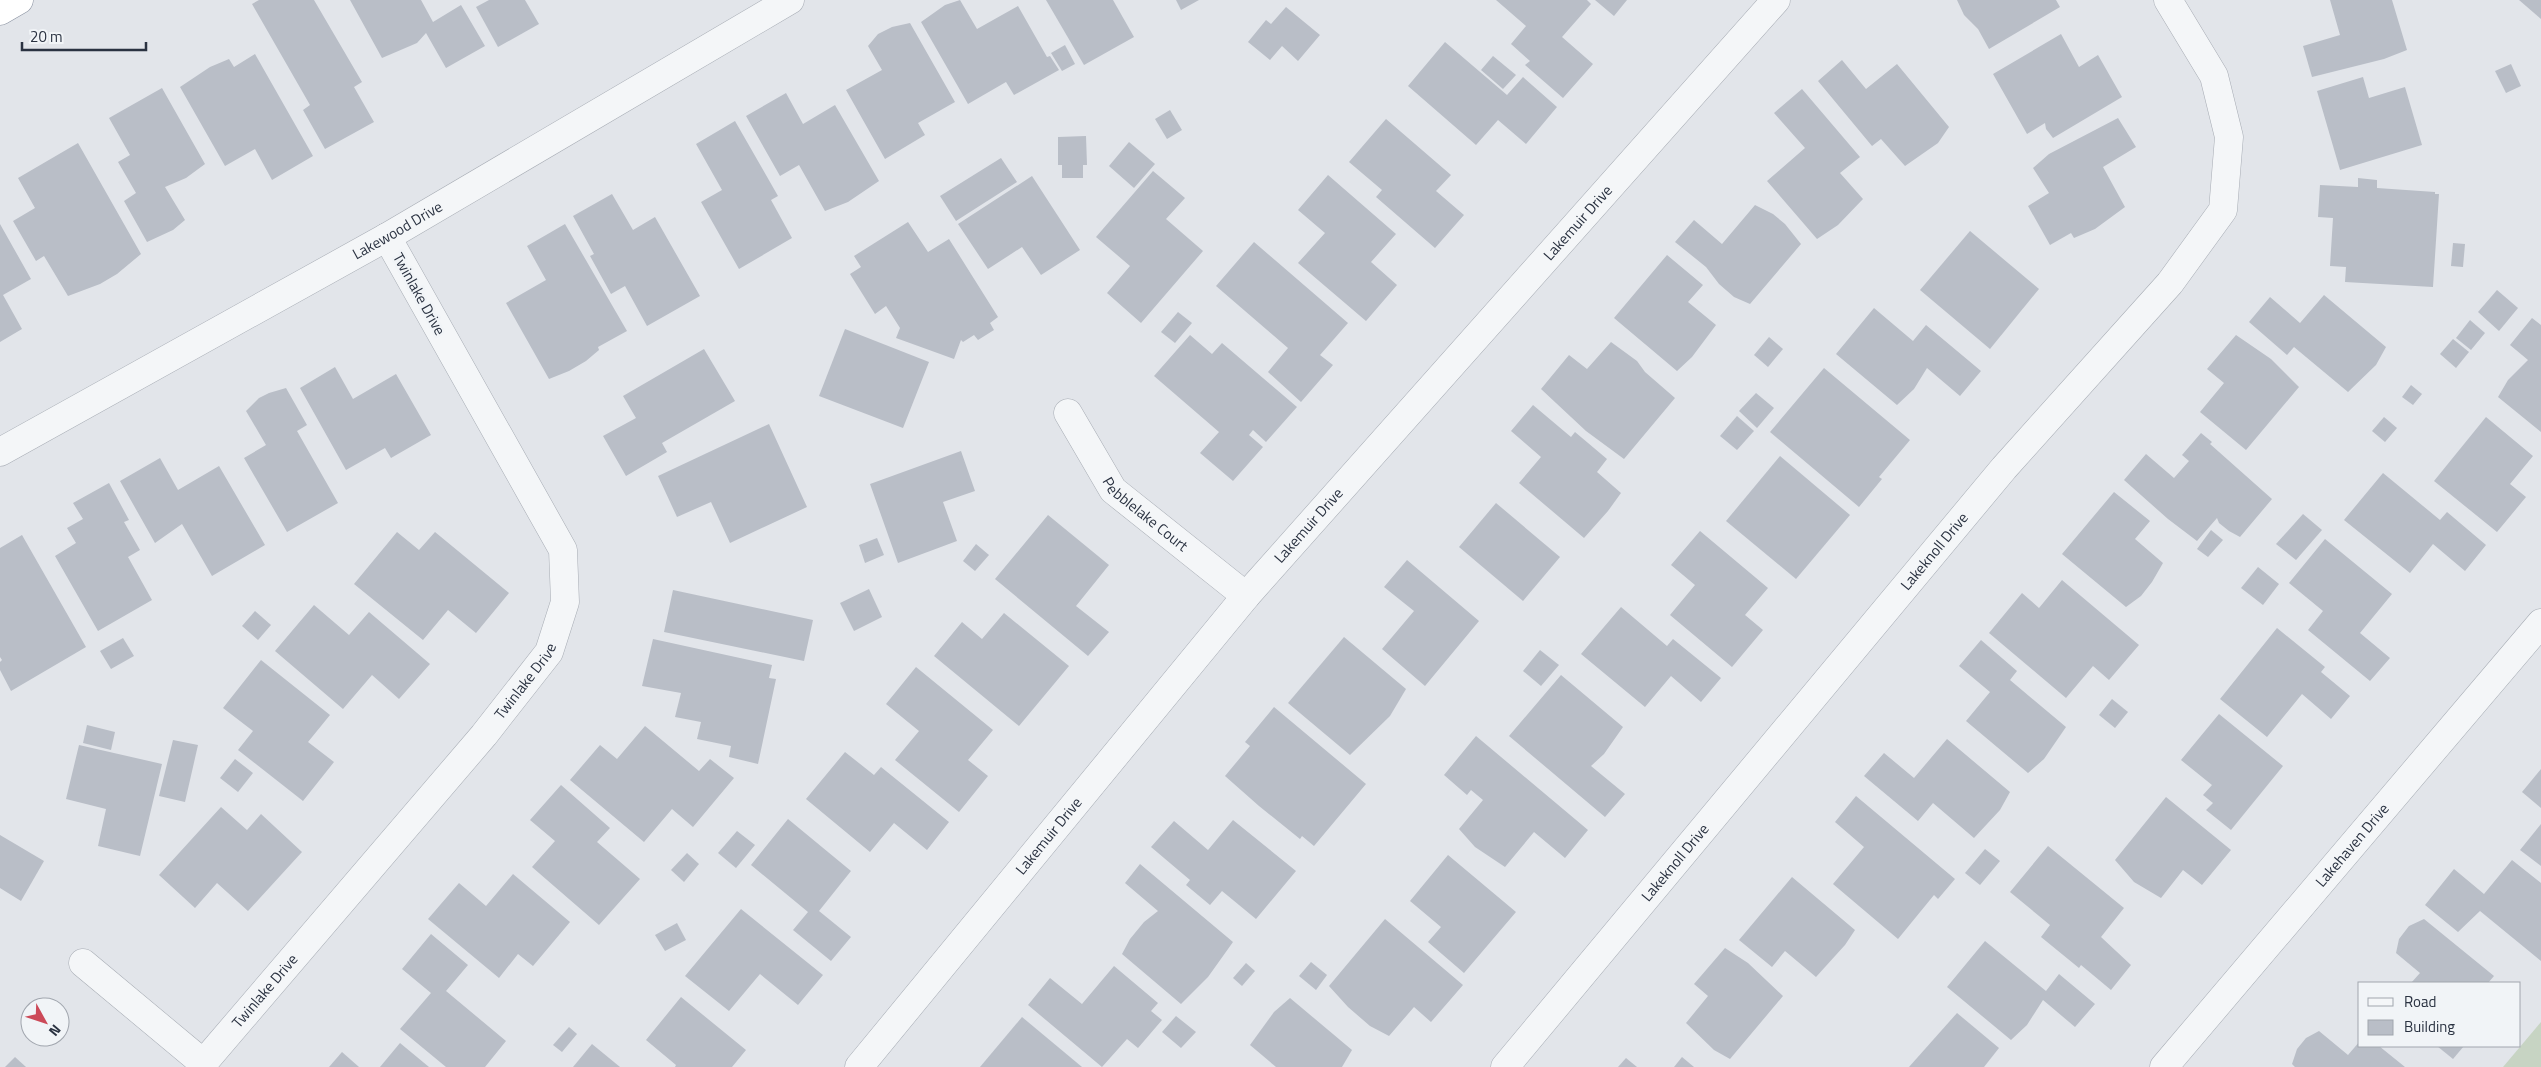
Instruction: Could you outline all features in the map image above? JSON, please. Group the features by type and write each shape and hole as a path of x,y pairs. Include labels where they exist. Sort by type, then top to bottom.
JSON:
{"highway":[{"path":"0,11 20,0"}],"street":[{"name":"Lakewood Drive","path":"0,452 387,237 790,0"},
{"name":"Lakemuir Drive","path":"859,1067 1246,596 1776,0"},
{"name":"Lakeknoll Drive","path":"1505,1067 1998,476 2170,283 2223,210 2229,137 2214,76 2168,0"},
{"name":"Twinlake Drive","path":"83,963 201,1065 484,735 549,652 564,602 563,550 387,237"},
{"name":"Pebblelake Court","path":"1068,413 1112,490 1246,596"},
{"name":"Lakehaven Drive","path":"2164,1067 2541,623"}],"green space":[{"path":"2541,1022 2541,1067 2503,1067"}],"building":[{"path":"259,0 314,0 362,82 354,87 374,122 325,149 303,110 310,105 252,4"},
{"path":"350,0 421,0 433,22 461,5 485,46 446,68 426,33 417,43 382,58"},
{"path":"489,0 525,0 539,24 498,47 476,7"},
{"path":"960,0 977,29 1018,6 1047,57 1050,56 1059,70 1014,95 1006,82 968,104 921,22 945,5"},
{"path":"1046,0 1113,0 1134,37 1084,65"},
{"path":"1176,0 1199,0 1181,10"},
{"path":"1496,0 1587,0 1591,4 1562,37 1593,64 1563,98 1525,65 1530,61 1511,44 1526,26"},
{"path":"1595,0 1627,0 1614,16"},
{"path":"1957,0 2056,0 2060,7 1989,49 1978,29 1964,15"},
{"path":"2330,0 2392,0 2407,50 2384,59 2312,77 2303,46 2340,35"},
{"path":"2519,0 2541,0 2541,19"},
{"path":"1286,7 1320,35 1298,61 1282,46 1270,60 1248,42 1266,20 1271,24"},
{"path":"910,23 955,102 918,123 925,135 885,159 846,90 882,70 868,46 878,34 892,27"},
{"path":"2061,34 2079,67 2098,55 2122,97 2053,138 2046,129 2045,123 2027,134 1993,74"},
{"path":"1445,42 1507,95 1523,77 1557,107 1526,144 1498,120 1476,145 1408,86"},
{"path":"1065,45 1075,64 1062,71 1051,53"},
{"path":"255,54 313,156 272,180 255,149 225,166 180,87 210,67 229,59 234,67"},
{"path":"1493,56 1516,75 1503,89 1481,70"},
{"path":"1842,60 1866,89 1897,64 1949,127 1938,143 1905,166 1881,139 1872,146 1818,81"},
{"path":"2511,64 2521,86 2506,93 2495,71"},
{"path":"2363,77 2369,98 2405,87 2422,145 2340,170 2317,91"},
{"path":"162,88 205,164 186,178 165,187 185,220 173,230 147,242 124,201 136,193 118,162 130,155 109,118"},
{"path":"1802,89 1860,157 1840,173 1863,199 1838,225 1817,239 1767,181 1805,148 1774,113"},
{"path":"786,93 803,124 835,105 879,181 848,202 825,211 799,165 780,176 746,116"},
{"path":"1170,110 1182,130 1167,139 1155,119"},
{"path":"2118,118 2136,147 2103,167 2125,207 2095,229 2074,238 2071,233 2050,245 2028,206 2049,193 2033,168 2049,154"},
{"path":"1386,119 1451,175 1436,191 1464,215 1435,248 1376,197 1382,190 1349,162"},
{"path":"735,121 778,196 771,200 792,238 739,269 701,202 722,190 696,144"},
{"path":"1086,136 1087,165 1083,165 1083,178 1062,178 1062,165 1058,165 1058,137"},
{"path":"1129,142 1155,164 1134,188 1109,166"},
{"path":"78,143 141,254 117,274 100,284 68,296 44,256 36,261 13,221 35,208 18,178"},
{"path":"1001,158 1017,182 956,221 940,196"},
{"path":"1153,171 1185,198 1166,219 1203,251 1141,323 1107,293 1130,266 1096,237"},
{"path":"1328,175 1396,234 1371,262 1397,285 1366,321 1298,263 1325,233 1298,210"},
{"path":"1032,176 1080,250 1041,275 1022,247 988,269 958,224"},
{"path":"2358,178 2377,180 2377,188 2435,192 2435,194 2439,194 2433,287 2345,282 2346,267 2330,266 2333,218 2318,217 2320,185 2358,187"},
{"path":"612,194 633,230 655,217 700,296 647,326 625,286 611,294 590,256 594,254 573,216"},
{"path":"1755,205 1773,214 1785,224 1801,244 1750,304 1734,297 1719,284 1706,267 1675,242 1694,220 1722,244"},
{"path":"908,222 928,252 949,239 998,317 990,323 994,330 978,340 974,335 963,342 961,340 954,359 896,338 900,328 886,306 875,314 850,274 861,267 854,256"},
{"path":"0,224 31,279 3,295 22,329 0,342"},
{"path":"565,224 627,331 598,347 599,350 586,361 569,371 549,379 506,303 546,280 527,246"},
{"path":"1970,231 2039,289 1990,349 1920,290"},
{"path":"1254,242 1348,323 1320,355 1333,365 1301,402 1268,372 1288,348 1216,286"},
{"path":"2453,243 2465,244 2463,267 2451,266"},
{"path":"1667,255 1703,285 1688,302 1716,325 1692,357 1677,371 1614,318"},
{"path":"2497,290 2518,308 2499,331 2478,312"},
{"path":"2324,295 2386,347 2376,365 2348,392 2294,347 2287,355 2249,322 2270,297 2300,323"},
{"path":"1874,308 1913,341 1926,325 1981,371 1960,396 1927,368 1914,389 1897,405 1836,354"},
{"path":"1178,312 1192,323 1175,343 1161,332"},
{"path":"2532,318 2541,325 2541,432 2498,397 2508,380 2528,360 2510,345"},
{"path":"2470,320 2485,333 2471,350 2456,338"},
{"path":"845,329 929,362 903,428 819,396"},
{"path":"1190,335 1212,354 1222,343 1297,407 1266,442 1253,430 1249,435 1263,447 1233,481 1200,453 1219,432 1154,376"},
{"path":"2236,335 2271,359 2299,387 2246,450 2200,412 2224,383 2207,369"},
{"path":"1769,337 1783,349 1768,367 1754,355"},
{"path":"2453,339 2469,352 2456,368 2440,354"},
{"path":"1611,342 1637,361 1645,372 1675,398 1624,459 1586,431 1541,389 1569,355 1587,369"},
{"path":"704,349 735,401 662,443 667,452 626,476 603,436 636,418 623,396"},
{"path":"335,367 353,399 396,374 431,435 391,458 385,448 346,470 300,388"},
{"path":"1824,368 1910,440 1879,477 1882,479 1859,507 1770,432"},
{"path":"2411,385 2422,394 2413,405 2402,397"},
{"path":"286,388 307,425 297,431 338,503 287,532 244,458 266,445 246,411 259,398"},
{"path":"1756,393 1774,408 1757,428 1739,411"},
{"path":"1533,405 1571,437 1575,432 1607,459 1597,472 1621,493 1584,538 1519,483 1541,457 1511,431"},
{"path":"1737,416 1754,431 1737,450 1720,436"},
{"path":"2384,417 2397,428 2385,442 2372,431"},
{"path":"2486,417 2533,456 2510,484 2526,497 2497,532 2434,481"},
{"path":"769,424 807,507 730,543 711,502 677,517 658,476"},
{"path":"2201,433 2212,442 2210,444 2272,499 2240,537 2219,523 2217,518 2197,541 2168,519 2124,480 2146,454 2174,478 2189,461 2182,455"},
{"path":"961,451 975,491 943,502 957,541 898,563 870,484"},
{"path":"1780,456 1850,515 1796,579 1726,521"},
{"path":"160,458 178,490 219,466 265,545 212,576 182,524 155,543 120,481"},
{"path":"2383,473 2440,520 2447,512 2486,545 2465,571 2433,544 2410,573 2344,520"},
{"path":"109,483 129,520 124,522 140,550 128,557 152,600 98,631 55,556 76,543 67,528 83,519 73,503"},
{"path":"2114,492 2150,521 2135,539 2163,563 2141,596 2126,607 2062,554"},
{"path":"1496,503 1560,557 1523,601 1459,547"},
{"path":"2303,514 2322,530 2296,560 2276,544"},
{"path":"1048,515 1109,565 1076,606 1109,632 1088,656 995,579"},
{"path":"2211,530 2223,540 2208,557 2197,549"},
{"path":"1700,531 1768,588 1745,615 1763,630 1732,667 1670,615 1695,585 1671,565"},
{"path":"397,532 419,550 435,532 509,593 476,633 448,610 423,640 354,584"},
{"path":"22,535 86,647 11,691 0,670 0,662 2,660 0,657 0,548"},
{"path":"877,538 884,555 865,563 859,545"},
{"path":"2325,539 2392,594 2360,633 2390,658 2370,681 2308,630 2323,611 2289,583"},
{"path":"976,544 989,555 975,571 963,561"},
{"path":"1407,560 1479,621 1425,686 1382,649 1414,611 1384,587"},
{"path":"2258,567 2279,584 2263,605 2241,588"},
{"path":"2062,580 2139,645 2109,680 2093,666 2066,698 1989,633 2022,593 2039,608"},
{"path":"869,589 882,617 854,631 840,603"},
{"path":"673,590 813,620 804,661 664,632"},
{"path":"314,605 349,635 369,612 430,664 399,699 372,675 343,709 275,651"},
{"path":"1621,607 1667,646 1673,639 1721,678 1701,702 1671,676 1645,707 1581,654"},
{"path":"255,611 271,625 258,640 242,626"},
{"path":"1004,613 1069,666 1019,726 934,656 962,622 982,639"},
{"path":"2277,628 2325,667 2321,672 2350,696 2331,719 2302,694 2267,737 2220,699"},
{"path":"1344,637 1406,689 1390,716 1350,755 1288,703"},
{"path":"123,638 134,656 111,669 100,651"},
{"path":"653,639 772,665 769,678 776,679 758,764 729,757 731,746 697,739 701,722 675,717 681,693 642,686"},
{"path":"1981,640 2017,671 2010,680 2066,727 2044,759 2028,773 1966,721 1990,692 1959,666"},
{"path":"1540,650 1559,665 1541,686 1523,671"},
{"path":"261,660 330,715 308,742 334,762 303,801 238,750 253,731 223,708"},
{"path":"916,667 993,730 968,760 988,776 959,812 895,760 919,731 886,704"},
{"path":"1561,675 1623,727 1604,754 1591,766 1625,794 1605,817 1509,736"},
{"path":"2112,699 2128,712 2115,728 2099,715"},
{"path":"1274,707 1366,784 1314,846 1302,836 1300,839 1225,776 1250,746 1245,742"},
{"path":"2219,714 2283,766 2231,830 2206,810 2213,803 2203,795 2212,785 2181,760"},
{"path":"87,725 115,732 111,750 83,743"},
{"path":"645,726 699,771 710,759 734,778 693,827 672,809 644,842 570,780 600,745 617,759"},
{"path":"1476,736 1588,830 1565,858 1534,832 1505,867 1475,847 1459,829 1483,800 1471,790 1467,795 1444,775"},
{"path":"1947,739 2010,792 2000,810 1974,838 1933,803 1918,821 1864,776 1884,753 1914,778"},
{"path":"173,740 198,745 185,802 159,796"},
{"path":"79,745 162,764 140,856 98,846 106,809 66,799"},
{"path":"845,752 874,775 881,767 949,822 927,850 894,823 870,852 806,799"},
{"path":"235,759 253,773 238,792 220,778"},
{"path":"2541,769 2541,808 2522,792"},
{"path":"561,785 610,828 597,842 640,879 599,925 532,867 555,841 530,820"},
{"path":"1856,796 1955,879 1938,899 1934,895 1898,939 1833,884 1864,847 1835,822"},
{"path":"2166,797 2231,850 2202,885 2183,870 2161,898 2134,882 2115,860"},
{"path":"221,807 247,830 261,814 302,852 248,911 217,883 195,908 159,875"},
{"path":"788,819 851,871 819,911 851,937 831,961 793,930 808,912 751,865"},
{"path":"1233,820 1296,871 1256,919 1222,891 1210,905 1186,885 1190,880 1151,847 1174,821 1208,850"},
{"path":"2541,824 2541,866 2520,850"},
{"path":"737,831 755,845 736,868 718,853"},
{"path":"0,835 44,861 21,901 0,888"},
{"path":"2048,846 2124,908 2101,937 2131,965 2111,990 2081,965 2079,968 2041,937 2050,925 2010,892"},
{"path":"1985,849 2000,861 1980,885 1965,873"},
{"path":"687,853 699,864 684,882 671,870"},
{"path":"1448,855 1516,912 1464,973 1428,942 1441,927 1410,901"},
{"path":"2512,860 2541,883 2541,961 2480,911 2458,932 2425,905 2454,869 2484,894"},
{"path":"1140,864 1233,942 1208,977 1181,1004 1122,954 1130,939 1144,922 1158,911 1125,883"},
{"path":"513,874 570,922 533,966 518,954 499,978 428,919 459,883 486,906"},
{"path":"1792,877 1855,930 1845,945 1816,977 1785,951 1772,967 1739,940"},
{"path":"741,909 823,975 798,1005 760,974 729,1011 685,976"},
{"path":"1385,919 1463,985 1431,1022 1414,1007 1389,1036 1370,1026 1348,1007 1329,986"},
{"path":"2424,919 2494,976 2489,982 2412,982 2420,973 2396,953 2399,939 2409,926"},
{"path":"677,923 686,940 665,951 655,935"},
{"path":"431,934 468,965 446,991 506,1041 485,1067 446,1067 400,1029 431,993 402,969"},
{"path":"1985,941 2046,991 2059,974 2095,1004 2075,1027 2043,1000 2027,1025 2011,1040 1947,987"},
{"path":"1725,948 1748,963 1783,996 1730,1059 1714,1050 1686,1023 1708,996 1694,984"},
{"path":"1311,962 1327,975 1316,990 1299,976"},
{"path":"1246,963 1255,971 1242,986 1233,978"},
{"path":"1114,966 1158,1003 1151,1011 1162,1020 1138,1048 1127,1039 1102,1067 1028,1005 1050,978 1082,1004"},
{"path":"681,997 746,1050 732,1067 675,1067 676,1065 646,1040"},
{"path":"1290,998 1352,1050 1342,1067 1276,1067 1250,1045 1274,1012"},
{"path":"1957,1013 1999,1048 1984,1067 1909,1067"},
{"path":"1176,1016 1196,1032 1181,1048 1162,1032"},
{"path":"1022,1017 1082,1067 980,1067"},
{"path":"569,1027 577,1034 562,1052 553,1045"},
{"path":"2319,1031 2348,1055 2358,1043 2358,1047 2380,1047 2405,1067 2295,1067 2292,1064 2297,1049 2306,1038"},
{"path":"400,1043 429,1067 380,1067"},
{"path":"592,1044 620,1067 573,1067"},
{"path":"2438,1047 2463,1047 2453,1059"},
{"path":"342,1052 359,1067 329,1067"},
{"path":"15,1057 26,1067 5,1067"},
{"path":"1682,1057 1694,1067 1674,1067"},
{"path":"1626,1058 1637,1067 1618,1067"}]}
